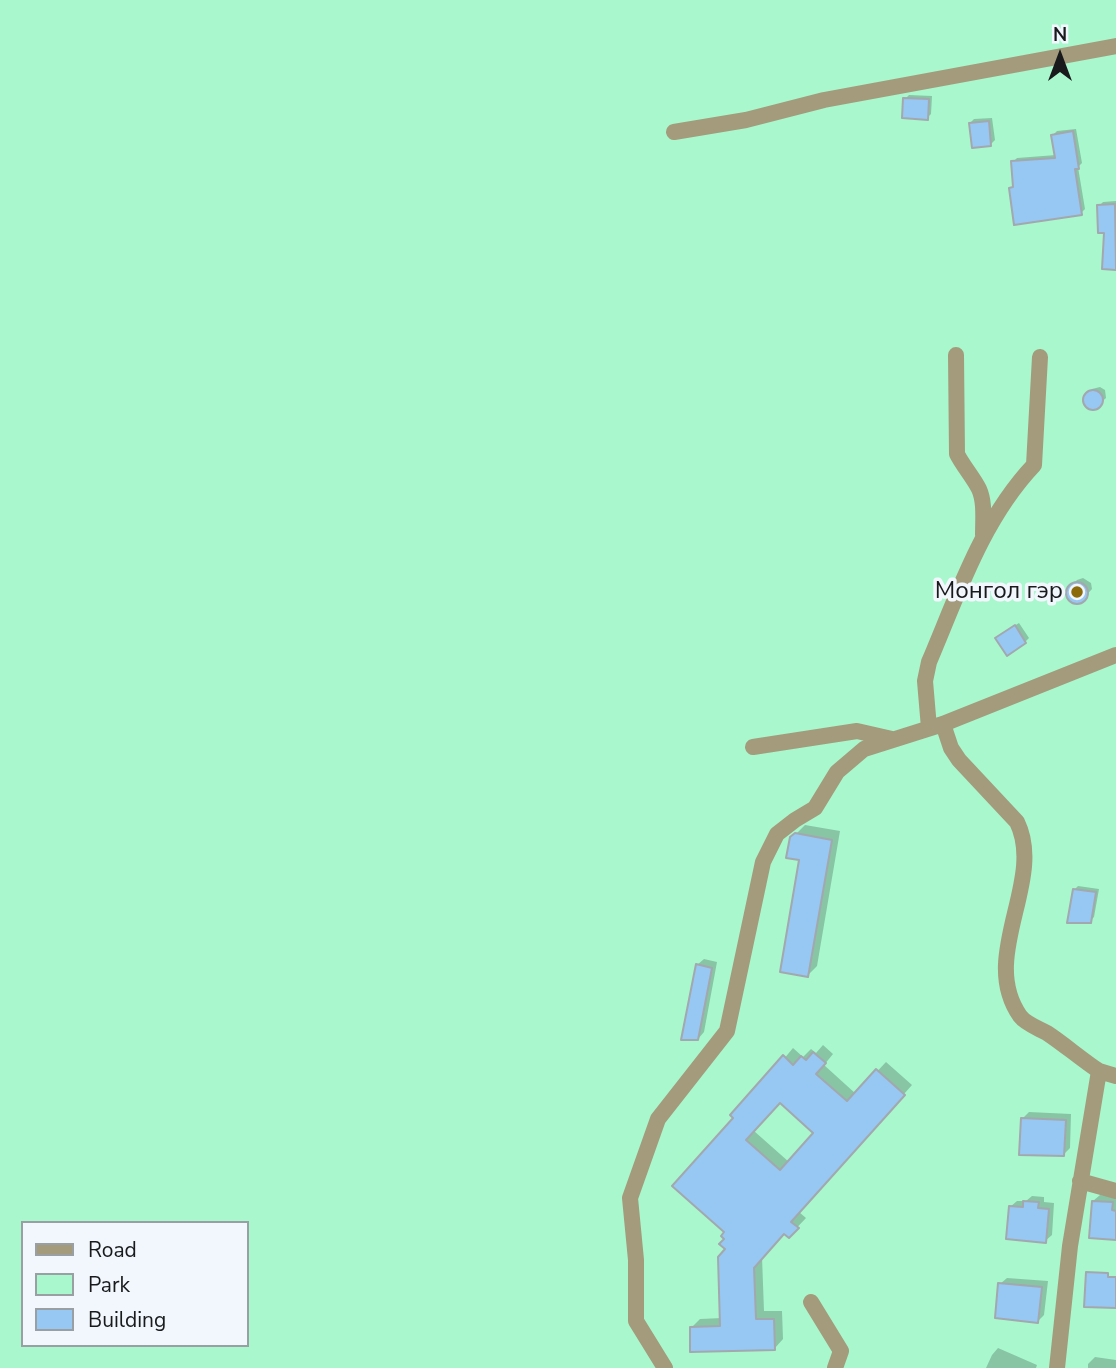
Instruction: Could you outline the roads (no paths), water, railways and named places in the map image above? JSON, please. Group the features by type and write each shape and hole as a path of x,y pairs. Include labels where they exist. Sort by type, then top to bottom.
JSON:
{"street":[{"path":"674,132 746,120 824,100 1116,46"},
{"path":"956,355 957,454 964,469 979,488 983,535"},
{"path":"1040,357 1034,465 983,535 929,662 925,681 936,726 959,760 1017,822 1022,833 1023,875 1006,962 1014,1006 1021,1018 1098,1071 1116,1076"},
{"path":"665,1368 636,1321 636,1260 630,1198 658,1119 727,1031 763,862 777,834 815,808 837,772 863,749 936,726 1116,655"},
{"path":"753,747 857,731 894,739"},
{"path":"1057,1368 1062,1302 1098,1071"},
{"path":"1080,1181 1116,1191"},
{"path":"811,1302 841,1351 835,1368"}],"place":[{"name":"Монгол гэр","path":"1077,592"}]}
